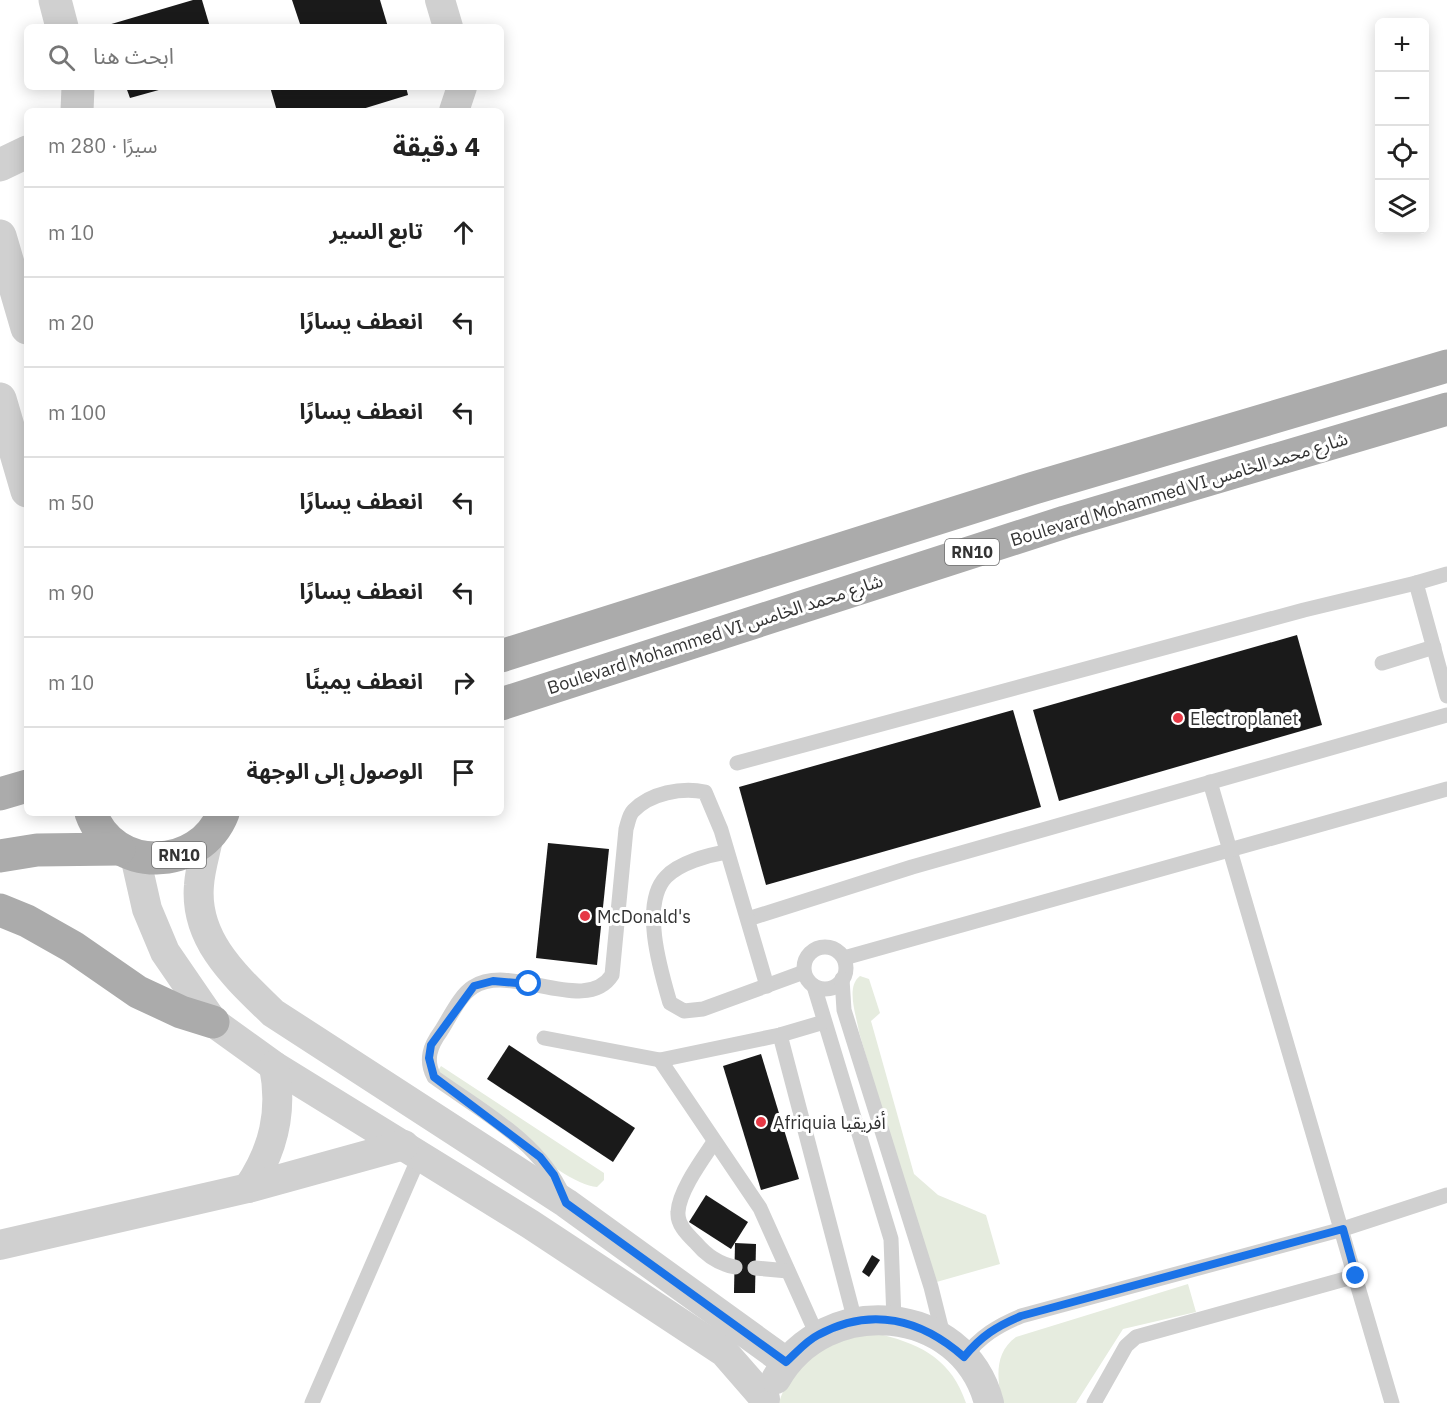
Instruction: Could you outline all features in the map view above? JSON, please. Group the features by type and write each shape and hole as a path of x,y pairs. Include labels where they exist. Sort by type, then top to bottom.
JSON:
{"main road":[{"name":"RN10","path":"504,655 1034,488 1447,366"},
{"name":"Boulevard Mohammed VI شارع محمد الخامس","path":"504,703 1065,522 1447,409"},
{"path":"0,794 24,787"},
{"path":"93,816 105,837 127,853"},
{"name":"RN10","path":"0,856 37,850 127,853 154,860 174,857 192,850 216,824"},
{"path":"0,910 27,921 73,947 138,992 181,1012 213,1023"}],"street":[{"path":"55,0 61,24"},
{"path":"440,0 447,24"},
{"path":"76,108 78,90"},
{"path":"455,108 461,90"},
{"path":"0,165 24,153"},
{"path":"0,236 5,277 24,321"},
{"path":"0,399 24,481"},
{"path":"216,824 199,888 203,928 232,974 273,1013 566,1203 786,1362"},
{"path":"127,853 165,952 213,1023 274,1066 412,1150 724,1352 765,1401 786,1362 817,1335 855,1321 894,1320 920,1327 954,1348 986,1389 989,1403"},
{"path":"248,1188 260,1170 275,1130 278,1087 274,1066"},
{"path":"0,1245 412,1150"}],"lane":[{"path":"738,764 1304,610 1447,574"},
{"path":"1416,583 1447,696"},
{"path":"1382,663 1434,647"},
{"path":"748,919 912,867 1447,715"},
{"path":"1210,782 1343,1229 1392,1403"},
{"path":"566,1203 554,1175 540,1157 434,1077 429,1058 431,1045 474,986 493,981 590,991 607,982 612,975 626,829 632,812 650,799 688,788 705,792 721,830 766,987"},
{"path":"844,958 1447,789"},
{"path":"726,852 712,855 668,874 658,890 653,938 670,1003 684,1011 694,1011 804,972"},
{"path":"894,1320 891,1239 814,986 804,972 808,956 822,946 838,951 844,958 845,972 842,979 846,1017 931,1287 954,1348 979,1339 994,1327 1021,1316 1343,1229 1447,1195"},
{"path":"814,986 830,988 842,979"},
{"path":"544,1038 660,1060 780,1035 824,1022"},
{"path":"780,1035 855,1321"},
{"path":"660,1060 760,1208 817,1335"},
{"path":"714,1142 687,1185 678,1213 683,1230 703,1252 724,1265 735,1267"},
{"path":"312,1403 412,1150"},
{"path":"755,1268 788,1271"},
{"path":"1094,1403 1126,1346 1136,1337 1356,1276"}],"shaded area":[{"path":"860,976 869,979 880,1013 871,1021 914,1174 938,1195 986,1215 1000,1264 933,1283 854,1011 853,987"},
{"path":"441,1066 604,1173 604,1180 597,1187 581,1183 539,1157 438,1071"},
{"path":"1188,1284 1196,1312 1123,1329 1076,1403 1002,1403 999,1367 1004,1351 1016,1337"},
{"path":"883,1335 911,1344 934,1357 953,1376 966,1403 779,1403 789,1380 797,1370 826,1346 849,1337"}],"building":[{"path":"193,0 202,0 209,24 111,24"},
{"path":"292,0 380,0 387,24 300,24"},
{"path":"127,90 159,90 130,98"},
{"path":"271,90 407,90 408,95 366,108 276,108"},
{"name":"Electroplanet","path":"1297,635 1322,725 1059,801 1033,710"},
{"path":"1013,710 1041,807 766,885 739,787"},
{"path":"548,843 609,849 597,965 536,958"},
{"path":"509,1045 635,1128 613,1162 487,1079"},
{"name":"Afriquia أفريقيا","path":"761,1054 799,1179 761,1190 723,1066"},
{"path":"706,1195 748,1222 731,1249 689,1222"},
{"path":"735,1243 756,1244 755,1293 734,1293"},
{"path":"872,1255 880,1260 869,1277 862,1272"}],"place":[{"name":"Electroplanet","path":"1178,718"},
{"name":"McDonald's","path":"585,916"},
{"name":"Afriquia أفريقيا","path":"761,1122"}],"route":[{"path":"529,984 493,981 474,986 459,1003 431,1045 429,1058 434,1077 540,1157 554,1175 566,1203 786,1362 817,1335 855,1321 894,1320 920,1327 944,1339 964,1357 979,1339 994,1327 1021,1316 1132,1288 1343,1229 1356,1276"}]}
